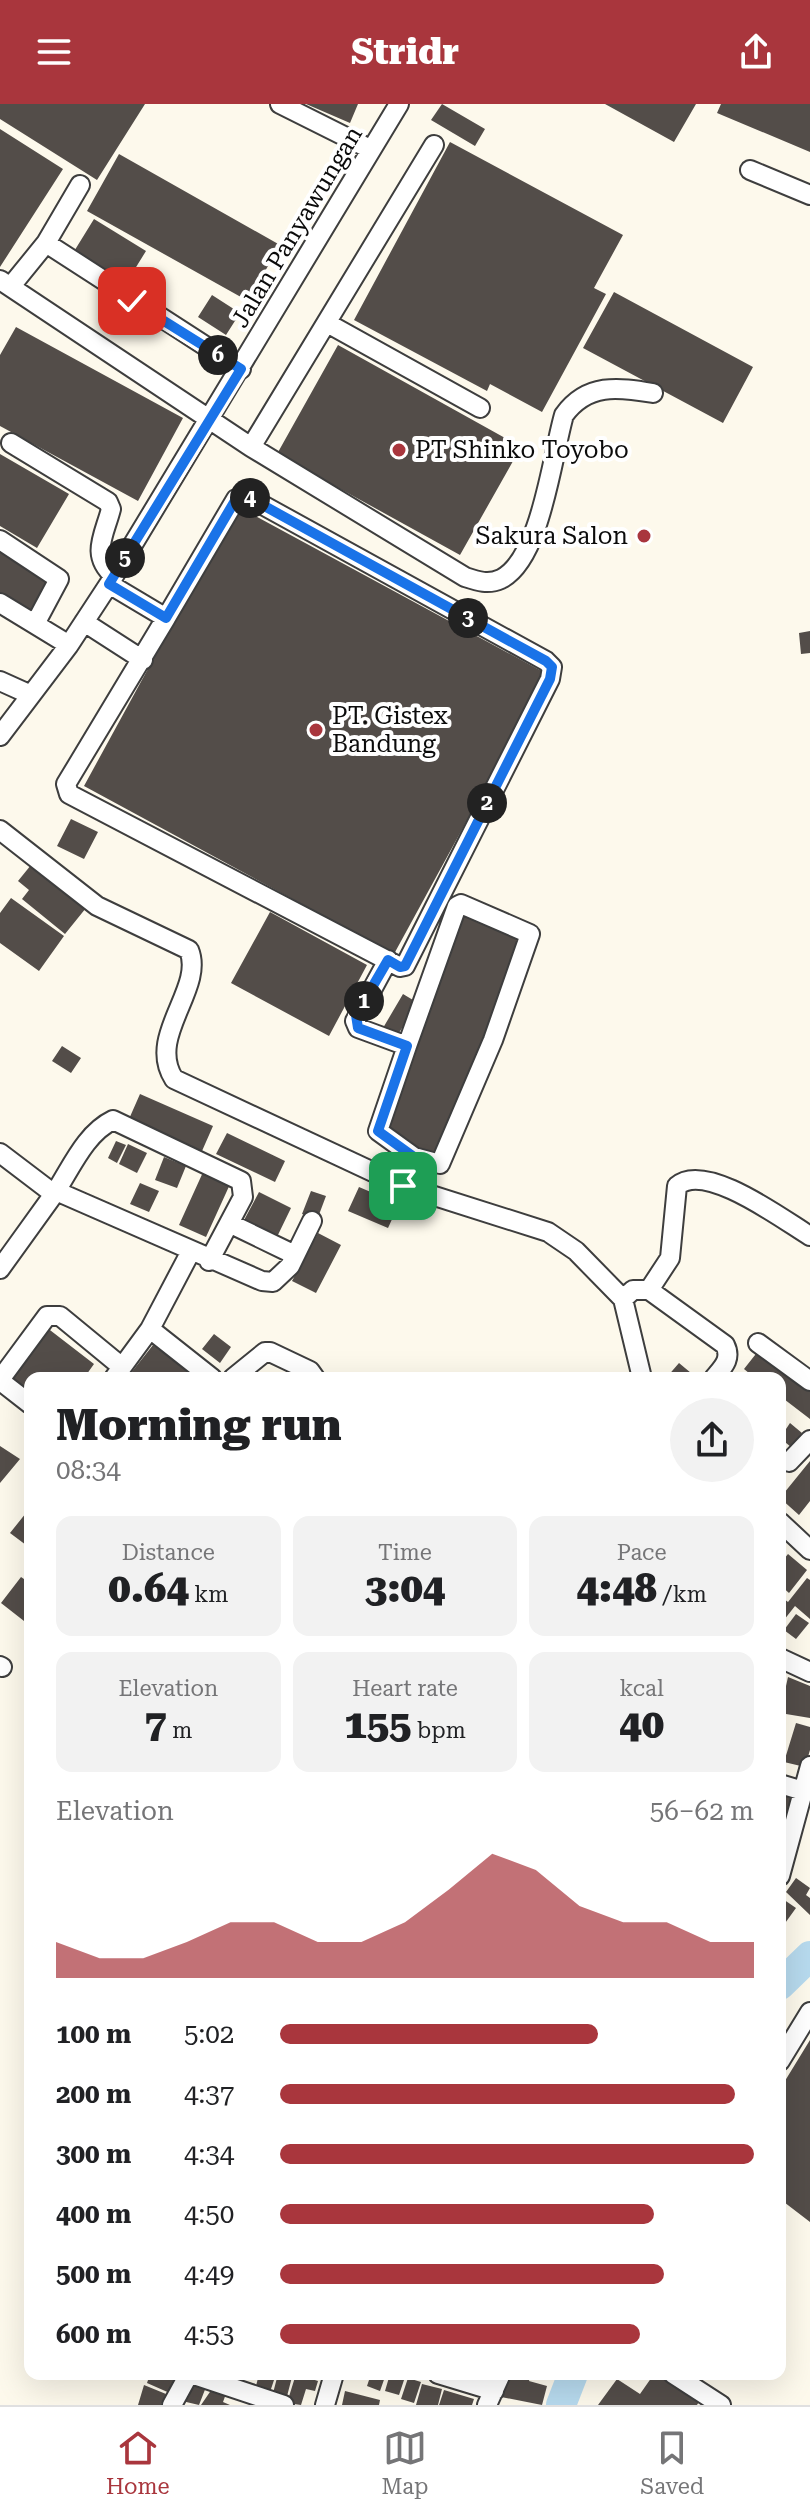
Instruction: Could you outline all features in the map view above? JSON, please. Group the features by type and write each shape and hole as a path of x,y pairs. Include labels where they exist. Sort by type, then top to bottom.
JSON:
{"street":[{"path":"280,104 370,149"},
{"name":"Jalan Panyawungan","path":"0,736 69,645 112,580 399,104"},
{"path":"251,447 434,145"},
{"path":"750,170 810,195"},
{"path":"80,185 46,243 5,283 251,447 465,577 486,583 503,578 525,554 535,532 564,415 574,401 592,391 616,387 653,393"},
{"path":"46,243 241,369"},
{"path":"327,323 480,408"},
{"path":"11,443 108,502 111,509 99,556 102,565 112,580 166,618"},
{"path":"248,497 552,667 543,693 405,966 400,967 69,794 66,784 143,660 236,499 248,497"},
{"path":"0,540 59,579 35,624"},
{"path":"0,603 69,645"},
{"path":"84,622 143,660"},
{"path":"0,681 31,695"},
{"path":"0,830 97,906 189,950 191,969 164,1053 167,1068 174,1079 403,1186 548,1232 576,1251 623,1299 641,1372"},
{"path":"457,906 530,934 493,1040 440,1164 414,1157 378,1131 457,906"},
{"path":"388,960 355,1021 358,1028 407,1046"},
{"path":"0,1269 55,1193 88,1140 101,1126 113,1120 241,1181 243,1197 209,1261"},
{"path":"0,1153 55,1193 250,1278 273,1282 290,1266 312,1221"},
{"path":"403,1186 414,1157"},
{"path":"649,1290 670,1258 677,1186 684,1180 697,1177 721,1185 810,1236"},
{"path":"231,1224 295,1255"},
{"path":"119,1372 150,1329 190,1253"},
{"path":"623,1299 633,1290 649,1290 725,1345 729,1354 719,1372"},
{"path":"24,1399 3,1383 2,1377 47,1316 60,1316 117,1372"},
{"path":"150,1329 204,1372"},
{"path":"758,1343 810,1381"},
{"path":"240,1372 265,1352 270,1352 311,1372"},
{"path":"786,1461 810,1440"},
{"path":"786,1528 810,1550"},
{"path":"786,1661 810,1672"},
{"path":"786,1853 810,1766"},
{"path":"786,1786 803,1791"},
{"path":"786,2051 810,2012"},
{"path":"172,2405 187,2380"},
{"path":"208,2380 284,2405"},
{"path":"325,2405 332,2380"},
{"path":"459,2380 494,2390"},
{"path":"682,2380 721,2405"}],"building":[{"path":"0,104 145,104 97,180 0,119"},
{"path":"306,104 358,104 350,123"},
{"path":"442,104 485,129 475,146 431,120"},
{"path":"605,104 696,104 674,142"},
{"path":"721,104 810,104 810,152 717,113"},
{"path":"0,129 63,169 0,267"},
{"path":"450,142 623,235 594,288 606,294 542,412 490,384 487,391 354,320"},
{"path":"119,154 280,245 248,301 87,211"},
{"path":"94,219 146,251 125,285 73,253"},
{"path":"614,292 753,367 723,423 583,348"},
{"path":"212,295 240,313 226,335 198,317"},
{"path":"16,327 183,418 138,501 0,426 0,355"},
{"name":"PT Shinko Toyobo","path":"338,345 521,447 460,555 277,454"},
{"path":"0,454 69,494 37,548 0,526"},
{"name":"PT. Gistex Bandung","path":"237,506 547,674 394,954 84,786"},
{"path":"0,548 53,580 32,615 0,596"},
{"path":"810,631 810,653 801,654 799,633"},
{"path":"71,819 98,832 84,859 57,846"},
{"path":"31,865 86,908 65,934 22,899 29,890 18,881"},
{"path":"11,898 64,936 39,971 0,943 0,913"},
{"path":"270,912 367,965 329,1036 231,983"},
{"path":"464,916 522,938 439,1156 380,1134"},
{"path":"403,994 418,1003 397,1036 383,1028"},
{"path":"62,1046 81,1058 71,1073 52,1061"},
{"path":"140,1094 213,1126 202,1151 129,1119"},
{"path":"227,1133 285,1161 275,1182 216,1154"},
{"path":"116,1141 126,1145 117,1163 108,1158"},
{"path":"128,1144 147,1153 137,1173 119,1164"},
{"path":"164,1157 186,1166 177,1188 155,1180"},
{"path":"204,1170 231,1182 206,1237 179,1225"},
{"path":"140,1183 159,1191 149,1212 130,1204"},
{"path":"359,1187 399,1204 388,1228 348,1211"},
{"path":"311,1191 326,1196 317,1220 302,1214"},
{"path":"259,1192 291,1208 276,1239 243,1222"},
{"path":"318,1233 341,1245 316,1293 292,1281"},
{"path":"46,1327 94,1364 88,1372 24,1372 24,1393 7,1379"},
{"path":"214,1334 231,1347 220,1363 202,1349"},
{"path":"153,1345 190,1372 132,1372"},
{"path":"759,1350 810,1390 810,1419 786,1401 786,1372 748,1372 744,1369"},
{"path":"679,1363 690,1372 671,1372"},
{"path":"790,1423 802,1433 791,1447 786,1443 786,1429"},
{"path":"0,1446 20,1459 0,1483"},
{"path":"810,1461 810,1501 799,1515 786,1503 786,1491"},
{"path":"24,1516 24,1544 10,1533"},
{"path":"788,1554 807,1570 789,1593 786,1590"},
{"path":"21,1577 24,1579 24,1621 1,1603"},
{"path":"807,1578 810,1580 810,1619 795,1606 786,1617 786,1600 788,1602"},
{"path":"796,1614 809,1623 796,1639 786,1632"},
{"path":"788,1677 810,1686 810,1718 786,1714"},
{"path":"796,1723 810,1727 810,1750 805,1767 786,1762"},
{"path":"786,1794 797,1797 786,1826"},
{"path":"796,1878 810,1888 806,1895 810,1898 810,1915 786,1892"},
{"path":"786,1901 796,1908 786,1922"},
{"path":"810,2040 810,2222 786,2204 786,2079"},
{"path":"148,2380 178,2380 172,2394 147,2383"},
{"path":"258,2380 274,2380 269,2395 255,2390"},
{"path":"276,2380 291,2380 286,2400 272,2397"},
{"path":"294,2380 318,2381 315,2391 306,2389 301,2405 287,2403"},
{"path":"369,2380 384,2380 380,2391 367,2386"},
{"path":"388,2380 404,2380 399,2395 385,2391"},
{"path":"407,2380 421,2382 414,2403 401,2399"},
{"path":"506,2380 529,2380 547,2386 542,2405 501,2397"},
{"path":"616,2380 640,2394 650,2380 671,2380 700,2400 697,2405 598,2405"},
{"path":"190,2381 206,2387 199,2405 182,2401"},
{"path":"422,2384 442,2389 438,2405 416,2405"},
{"path":"144,2385 166,2394 161,2405 138,2405"},
{"path":"214,2386 227,2391 223,2402 230,2405 201,2405"},
{"path":"444,2390 474,2399 472,2405 439,2405"},
{"path":"345,2391 380,2400 379,2405 342,2405"}],"waterway":[{"path":"786,1979 810,1956"},
{"path":"561,2405 571,2380"}],"place":[{"name":"PT Shinko Toyobo","path":"399,450"},
{"name":"Sakura Salon","path":"644,536"},
{"name":"PT. Gistex Bandung","path":"316,730"}],"route":[{"path":"132,301 241,369 109,584 166,618 236,499 248,497 552,667 550,679 405,966 400,967 388,960 356,1015 358,1028 407,1046 378,1131 414,1157 403,1186"}]}
